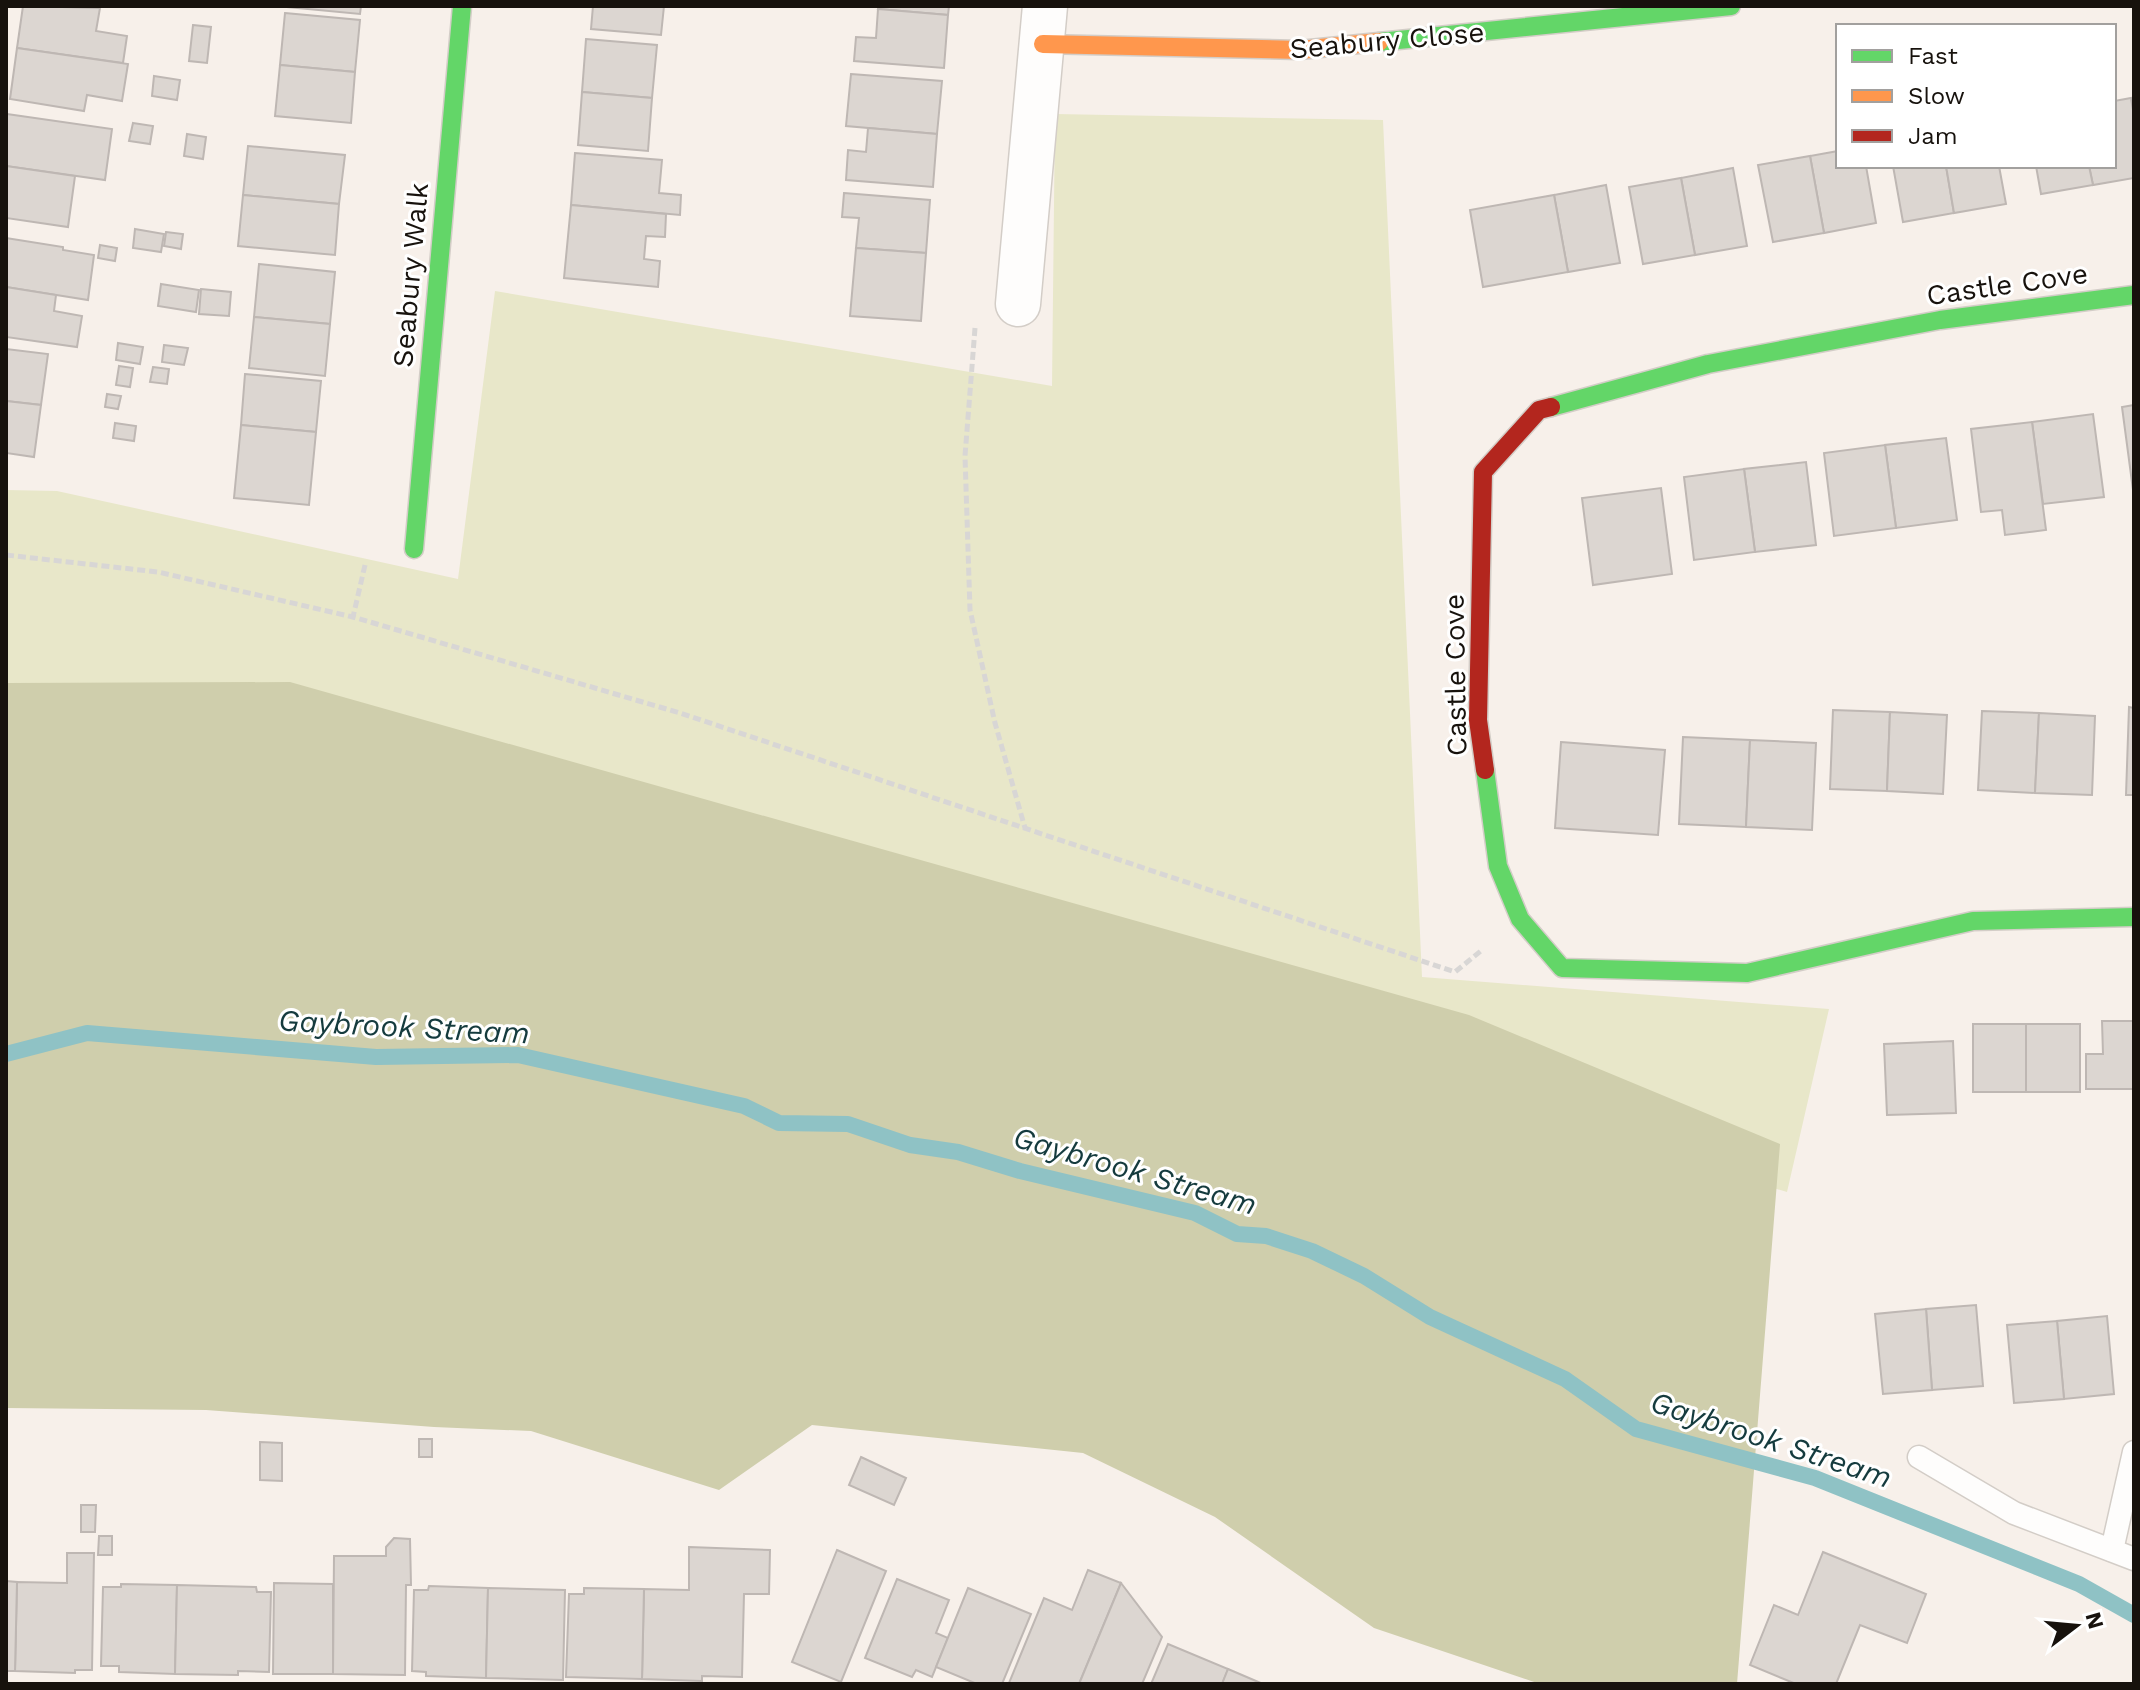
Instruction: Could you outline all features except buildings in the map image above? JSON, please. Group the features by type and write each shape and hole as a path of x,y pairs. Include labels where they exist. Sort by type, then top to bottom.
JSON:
{"street":[{"name":"Seabury Walk","path":"414,549 462,6"},
{"name":"Seabury Close","path":"1018,304 1044,25 1300,50 1731,6"},
{"name":"Castle Cove","path":"2134,295 1940,320 1739,358 1539,410 1483,472 1478,720 1498,866 1520,919 1562,968 1747,973 1973,921 2134,917"}],"lane":[{"path":"2112,1550 2134,1452"},
{"path":"1919,1457 2014,1513 2134,1559"}],"path":[{"path":"1018,304 974,329 965,456 970,610 995,723 1025,828"},
{"path":"353,617 368,555 414,549"},
{"path":"6,555 158,572 353,617 680,713 1455,972 1520,919"}],"green space":[{"path":"1055,114 1383,120 1422,977 1829,1009 1787,1192 931,942 6,759 6,490 57,491 458,579 495,291 1052,386"},
{"path":"290,682 1469,1015 1780,1144 1737,1684 1540,1684 1374,1628 1215,1517 1083,1453 812,1425 719,1490 531,1431 206,1410 6,1408 6,683"}],"waterway":[{"name":"Gaybrook Stream","path":"6,1054 87,1033 376,1057 518,1055 744,1106 779,1123 848,1124 910,1145 958,1152 1020,1171 1195,1213 1237,1234 1266,1236 1312,1251 1364,1276 1430,1317 1565,1379 1636,1429 1815,1478 2079,1584 2134,1615"}],"traffic: fast":[{"path":"414,549 462,6"},
{"path":"1379,42 1731,6"},
{"path":"1551,407 1708,364 1940,320 2134,295"},
{"path":"1485,770 1498,866 1520,919 1562,968 1747,973 1973,921 2134,917"}],"traffic: slow":[{"path":"1043,44 1300,50 1379,42"}],"traffic: jam":[{"path":"1485,770 1478,720 1483,472 1539,410 1551,407"}]}
